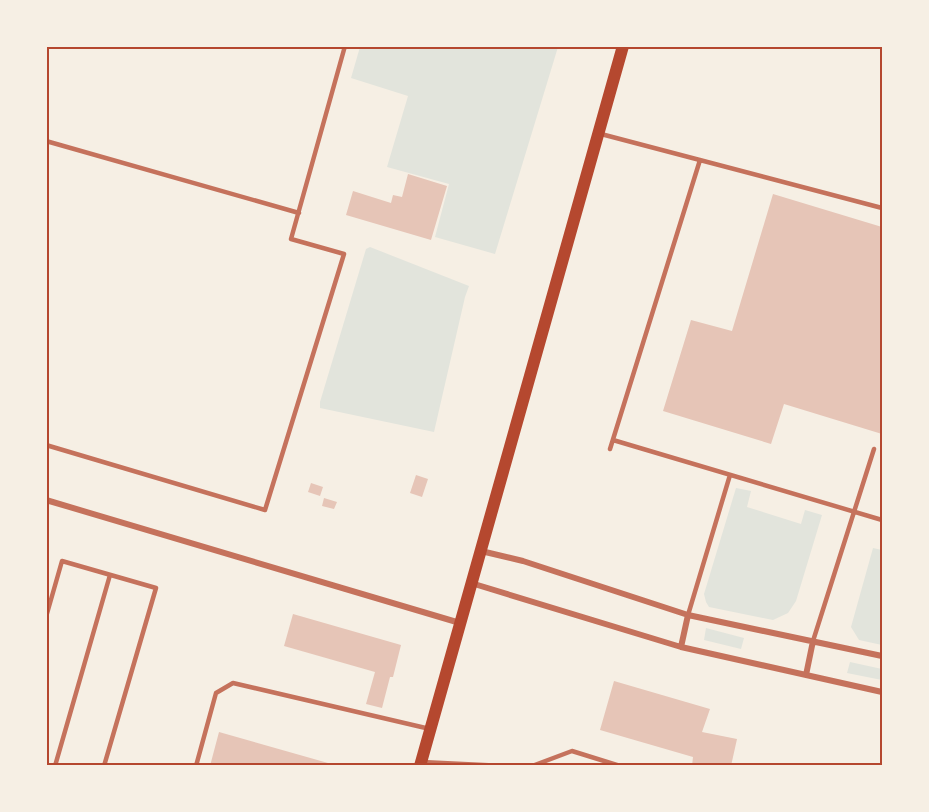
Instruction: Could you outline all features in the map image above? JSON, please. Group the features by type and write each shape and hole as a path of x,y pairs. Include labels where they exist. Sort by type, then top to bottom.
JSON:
{"main road":[{"path":"421,764 623,46"}],"street":[{"path":"46,500 461,624"},
{"path":"481,551 523,561 688,615 882,656"},
{"path":"471,583 681,647 882,692"},
{"path":"681,647 688,615"},
{"path":"806,675 813,641"}],"lane":[{"path":"46,445 264,510 344,254 291,239 345,46"},
{"path":"599,134 882,208"},
{"path":"46,141 298,213"},
{"path":"610,449 700,160"},
{"path":"613,440 882,520"},
{"path":"813,641 874,449"},
{"path":"688,615 730,475"},
{"path":"46,617 62,561 156,588 104,765"},
{"path":"55,765 110,575"},
{"path":"196,765 216,693 234,683 431,729"},
{"path":"532,765 572,751 620,765"},
{"path":"421,764 504,765"}],"shaded area":[{"path":"360,47 558,47 495,254 435,237 449,184 387,167 408,96 351,78"},
{"path":"370,247 469,286 434,432 320,408 366,249"},
{"path":"736,488 751,491 747,507 801,524 805,510 822,515 796,601 788,613 773,620 709,607 706,602 704,594"},
{"path":"873,548 882,550 882,645 859,640 851,627"},
{"path":"706,628 744,638 741,649 704,640"},
{"path":"850,662 882,669 882,680 847,673"}],"building":[{"path":"408,174 447,186 431,240 346,215 353,191 391,203 393,195 402,197"},
{"path":"773,194 882,227 882,434 784,404 771,444 663,411 691,320 732,331"},
{"path":"416,475 428,479 422,497 410,493"},
{"path":"311,483 323,487 320,496 308,492"},
{"path":"324,498 337,502 334,509 322,506"},
{"path":"293,614 401,645 382,708 366,704 375,672 284,646"},
{"path":"614,681 710,709 702,732 737,739 731,766 692,766 693,757 600,730"},
{"path":"219,732 335,765 335,766 210,766"}]}
